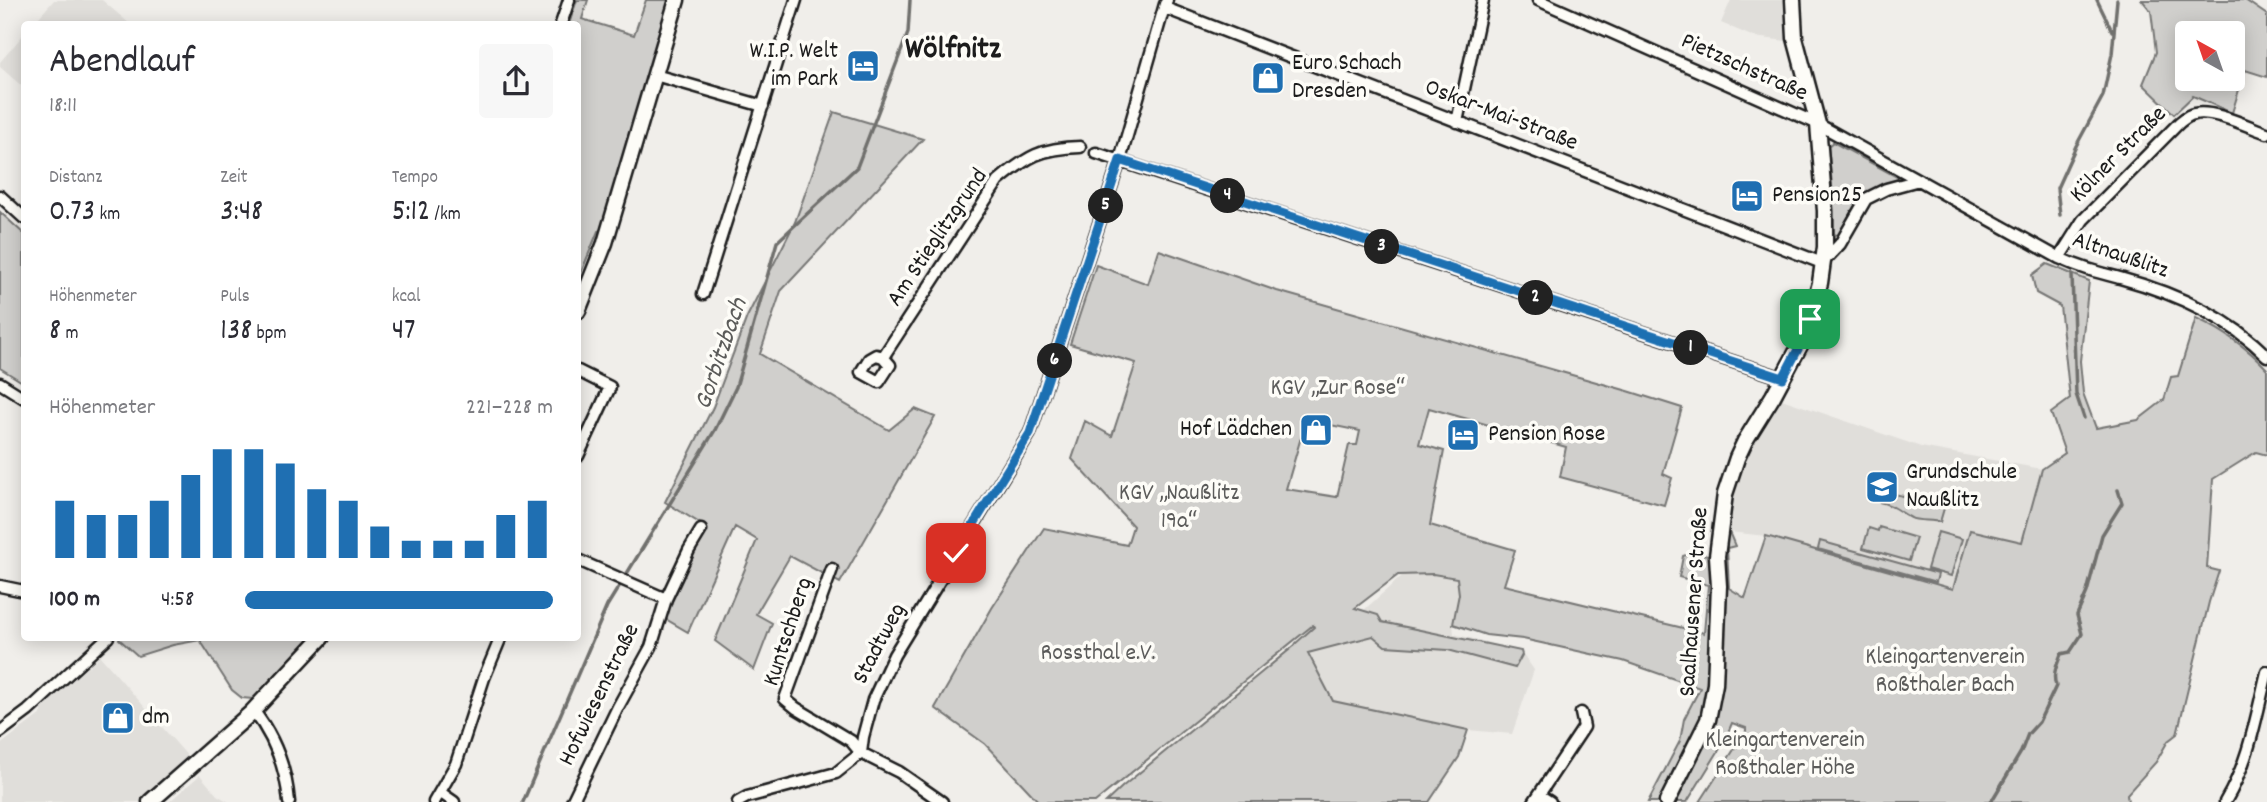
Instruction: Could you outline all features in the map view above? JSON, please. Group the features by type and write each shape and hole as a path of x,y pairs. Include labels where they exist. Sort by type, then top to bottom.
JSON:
{"street":[{"path":"562,21 569,0"},
{"path":"581,303 605,243 677,0"},
{"path":"703,294 796,0"},
{"path":"1457,122 1483,0"},
{"name":"Pietzschstraße","path":"1538,0 1818,124"},
{"name":"Saalhausener Straße","path":"1667,802 1708,720 1715,684 1719,586 1717,556 1725,494 1745,441 1806,334 1820,283 1825,211 1818,124 1795,38 1793,0"},
{"name":"Oskar-Mai-Straße","path":"1165,3 1457,122 1822,263"},
{"name":"Stadtweg","path":"861,753 873,701 894,655 1030,433 1120,160 1165,3"},
{"path":"654,75 763,106"},
{"name":"Kölner Straße","path":"2059,258 2083,220 2188,116 2204,113 2267,133"},
{"name":"Altnaußlitz","path":"1818,124 2059,258 2088,271 2136,283 2191,303 2230,325 2267,356"},
{"name":"Am Stieglitzgrund","path":"883,358 998,181 1024,159 1054,148 1080,147"},
{"path":"1096,153 1783,378"},
{"path":"1822,263 1840,244 1866,199 1886,189 1919,180"},
{"path":"0,197 21,215"},
{"path":"581,372 610,387 581,450"},
{"path":"0,383 21,396"},
{"name":"Hofwiesenstraße","path":"572,802 618,707 651,647 666,599 701,530"},
{"path":"581,561 666,599"},
{"name":"Kuntschberg","path":"832,569 785,699 851,741 861,753"},
{"path":"0,586 21,590"},
{"path":"0,732 28,711 104,641"},
{"path":"150,802 253,710 318,641"},
{"path":"434,802 456,764 498,641"},
{"path":"2224,802 2236,783 2263,706 2267,672"},
{"path":"253,710 265,724 278,751 286,776 289,802"},
{"path":"1550,802 1537,799 1584,727 1581,713"},
{"path":"738,802 747,797 836,774 861,753 900,772 942,802"},
{"path":"441,793 454,802"}],"shaded area":[{"path":"54,0 102,0 126,21 36,21"},
{"path":"1731,0 1783,0 1786,41 1754,37 1721,23"},
{"path":"21,38 21,85 0,67 0,62"},
{"name":"Grundschule Naußlitz","path":"1773,396 1921,447 2042,469 2022,542 1953,589 1766,536 1729,532 1721,520 1725,494"},
{"path":"1433,574 1457,578 1459,594 1453,624 1454,634 1521,651 1534,670 1512,734 1468,730 1332,701 1307,653 1317,629 1364,610 1403,575"},
{"path":"100,656 190,759 140,802 0,802 0,745 41,714 41,709"},
{"path":"200,775 217,795 229,802 169,802"}],"green space":[{"path":"577,0 588,0 582,19 634,35 646,0 669,0 601,230 598,231 581,273 581,21 570,21"},
{"path":"2142,0 2245,0 2267,15 2267,77 2245,70 2245,21 2175,21 2175,91 2239,91 2232,113 2193,96 2174,114 2143,84 2156,52 2151,11"},
{"path":"834,112 923,139 781,291 760,354 889,430 915,409 935,417 840,583 790,556 756,614 772,623 754,670 715,641 757,540 735,527 688,632 664,618 701,524 665,502 713,407 747,317 795,222"},
{"path":"1833,142 1899,178 1899,181 1875,188 1860,199 1839,236 1834,234 1828,146"},
{"path":"0,212 21,231 21,381 0,368"},
{"path":"1159,250 1277,291 1682,408 1663,474 1672,478 1664,505 1560,477 1566,447 1429,408 1419,444 1444,451 1430,525 1515,550 1504,585 1704,633 1708,585 1679,577 1683,556 1692,553 1717,556 1721,520 1735,546 1727,548 1729,588 1745,598 1766,536 1953,589 1970,530 2022,542 2042,469 2065,453 2051,413 2070,399 2060,306 2036,293 2032,275 2047,264 2089,281 2080,361 2083,393 2096,428 2138,420 2164,400 2171,377 2178,376 2196,318 2234,340 2267,369 2267,455 2256,452 2213,479 2207,568 2219,571 2177,734 2168,741 2156,762 2127,794 2128,802 1700,802 1746,731 1746,728 1732,723 1724,742 1687,802 1648,802 1680,741 1684,719 1700,688 1623,661 1523,639 1486,635 1453,624 1459,594 1457,578 1433,574 1398,575 1355,608 1378,615 1382,622 1521,651 1522,655 1515,668 1448,650 1385,646 1373,636 1308,653 1333,701 1468,730 1459,757 1429,802 1106,802 1295,645 1313,625 1095,802 1039,802 985,744 935,708 992,608 1044,528 1127,545 1133,526 1072,459 1085,421 1112,436 1136,363 1070,344 1096,265 1148,284","holes":["1306,420 1360,431 1357,445 1349,445 1337,497 1286,489"]},
{"path":"1880,491 1945,505 1940,522 1913,519 1879,502 1877,496"},
{"path":"1879,527 1916,538 1909,561 1863,548 1869,528 1878,531"},
{"path":"1938,532 1962,539 1951,576 1927,569"},
{"path":"1820,541 1938,574 1936,582 1818,549"},
{"path":"121,641 195,641 173,645 138,656"},
{"path":"201,641 308,641 253,699 242,698 232,690"}],"waterway":[{"name":"Gorbitzbach","path":"523,802 607,606 715,430 736,387 777,242 857,167 908,33 910,0"},
{"path":"2097,0 2112,31"},
{"path":"2060,215 2057,188 2103,96 2112,54 2117,0"},
{"path":"2072,275 2076,394 2084,418"},
{"path":"1991,802 2021,752 2028,734 2039,722 2056,686 2055,674 2061,654 2070,652 2082,634 2077,615 2087,592 2102,535 2122,503 2118,490"}],"place":[{"name":"W.I.P. Welt im Park","path":"863,66"},
{"name":"Euro Schach Dresden","path":"1268,78"},
{"name":"Pension25","path":"1747,196"},
{"name":"Hof Lädchen","path":"1316,430"},
{"name":"Pension Rose","path":"1463,435"},
{"name":"Grundschule Naußlitz","path":"1882,487"},
{"name":"dm","path":"118,718"}],"district":[{"name":"Wölfnitz","path":"953,51"}],"route":[{"path":"956,553 1030,433 1120,160 1783,378 1806,334 1810,319"}],"park label":[{"name":"KGV „Zur Rose“","path":"1338,389"},
{"name":"KGV „Naußlitz 19a“","path":"1179,508"},
{"name":"Rossthal e.V.","path":"1098,654"},
{"name":"Kleingartenverein Roßthaler Bach","path":"1945,672"},
{"name":"Kleingartenverein Roßthaler Höhe","path":"1785,755"}]}
